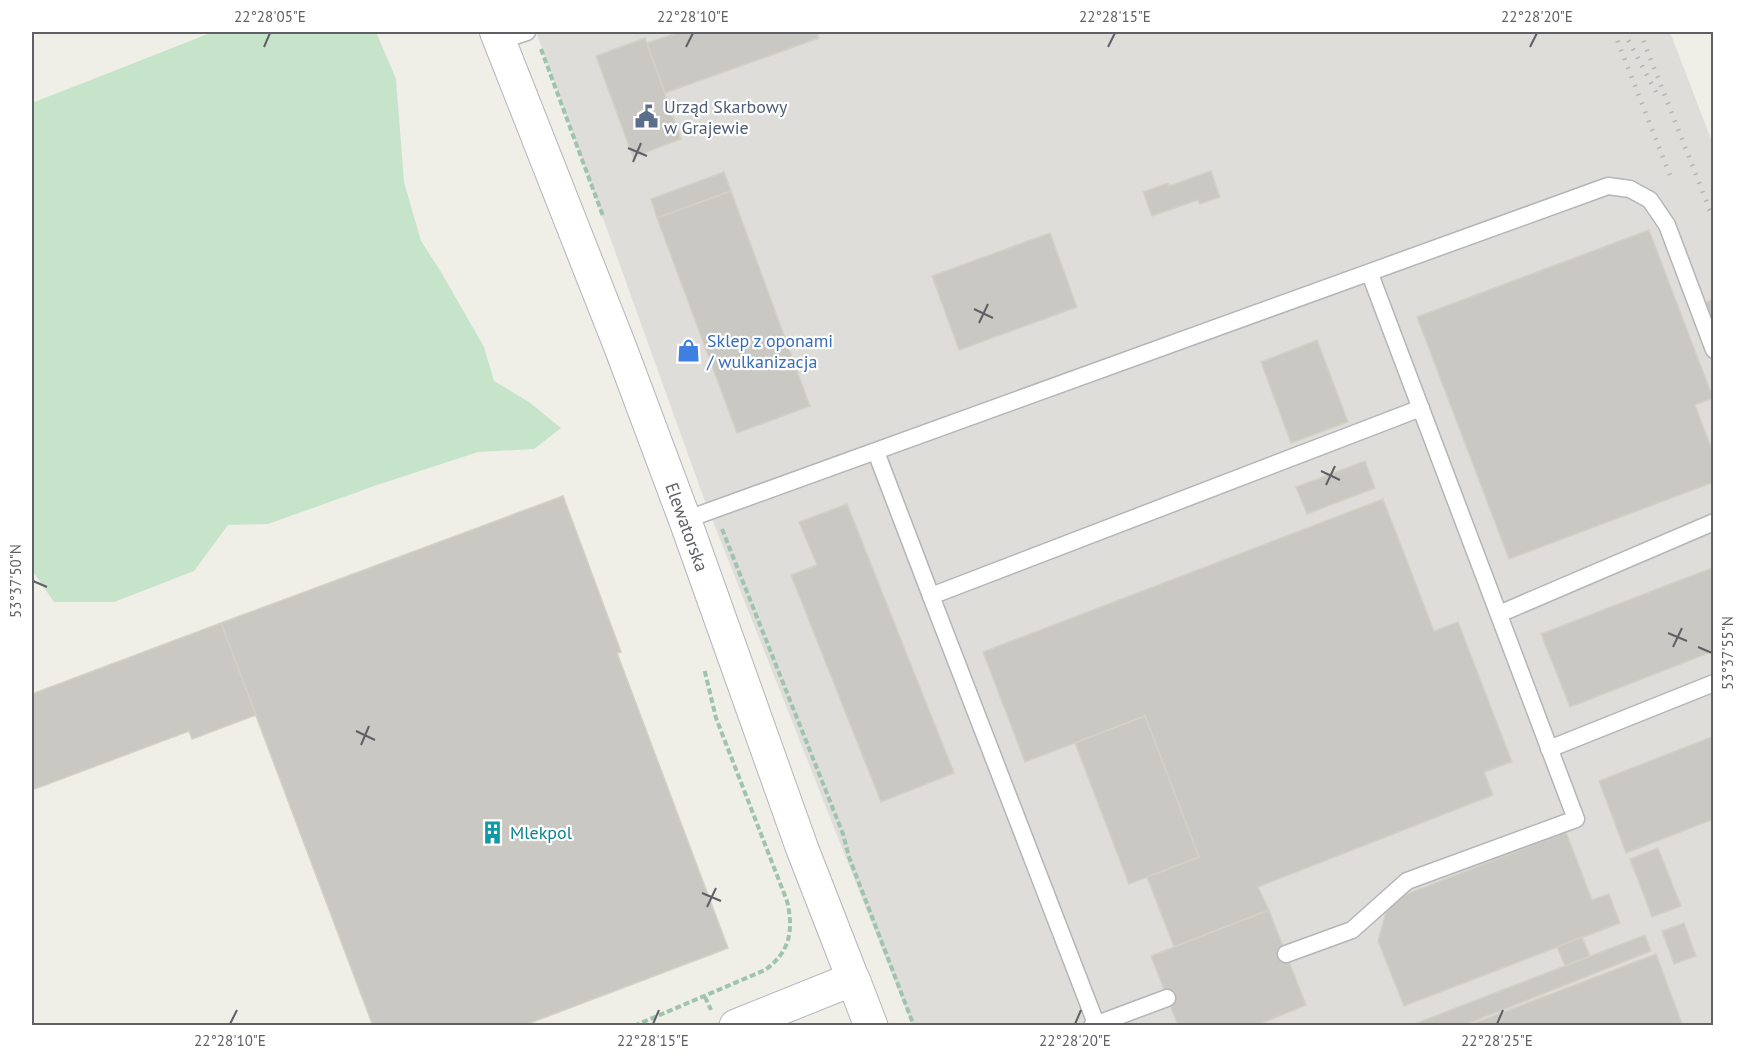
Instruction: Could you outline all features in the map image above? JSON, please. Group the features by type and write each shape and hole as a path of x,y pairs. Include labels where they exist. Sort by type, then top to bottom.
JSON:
{"street":[{"name":"Elewatorska","path":"508,35 802,848 871,1026"},
{"path":"736,1026 853,979"}],"lane":[{"path":"685,520 1608,186 1630,189 1650,200 1667,225 1713,350"},
{"path":"1286,954 1352,930 1407,881 1576,819 1370,274"},
{"path":"931,596 1421,408"},
{"path":"876,452 1095,1025 1167,998"},
{"path":"1499,614 1713,522"},
{"path":"1550,748 1713,683"}],"path":[{"path":"729,541 843,834 849,857 914,1026"},
{"path":"634,1026 765,970 776,962 785,949 791,925 787,901 716,718 701,657"}],"shaded area":[{"path":"536,32 1670,32 1714,147 1713,1025 912,1025 703,496"}],"green space":[{"path":"213,32 376,32 396,79 404,182 421,241 484,347 494,381 529,402 561,428 534,449 478,452 268,524 228,525 194,571 114,602 54,602 32,570 32,103"}],"building":[{"path":"680,32 817,32 819,38 665,93 647,43"},
{"name":"Urząd Skarbowy w Grajewie","path":"645,38 681,139 633,157 596,56"},
{"path":"1211,171 1220,197 1200,204 1198,200 1152,216 1143,192 1168,183 1169,186"},
{"path":"724,172 731,191 657,218 651,199"},
{"path":"731,191 810,406 737,433 657,218"},
{"path":"1649,230 1713,398 1695,405 1714,455 1714,482 1509,559 1417,317"},
{"path":"1050,233 1077,307 959,350 932,276"},
{"path":"1714,299 1714,325 1705,303"},
{"path":"1317,340 1348,422 1291,443 1261,362"},
{"path":"1365,461 1375,488 1307,514 1296,487"},
{"name":"Mlekpol","path":"563,496 621,652 617,653 728,948 522,1026 373,1026 221,623"},
{"path":"1383,499 1434,631 1458,622 1512,762 1484,772 1493,795 1258,887 1269,910 1174,947 1147,877 1199,857 1145,716 1025,762 983,652"},
{"path":"847,504 954,773 881,802 791,575 817,565 799,522"},
{"path":"1714,567 1714,651 1570,707 1541,634"},
{"path":"221,623 256,715 192,739 189,731 32,790 32,694"},
{"path":"1145,716 1199,857 1129,884 1075,743"},
{"path":"1714,736 1714,819 1626,853 1599,781"},
{"path":"1566,832 1592,900 1609,894 1620,923 1404,1006 1378,941 1389,901"},
{"path":"1658,848 1681,906 1652,917 1630,859"},
{"path":"1269,910 1306,1005 1255,1026 1178,1026 1151,956"},
{"path":"1684,923 1696,956 1674,964 1662,931"},
{"path":"1645,935 1651,951 1462,1026 1409,1026"},
{"path":"1582,937 1590,956 1565,966 1557,947"},
{"path":"1656,954 1683,1026 1467,1026"}],"railway":[{"path":"1614,32 1671,178"},
{"path":"1624,32 1657,94"},
{"path":"1640,32 1714,221"}],"place":[{"name":"Urząd Skarbowy w Grajewie","path":"646,116"},
{"name":"Sklep z oponami / wulkanizacja","path":"689,350"},
{"name":"Mlekpol","path":"492,832"}]}
